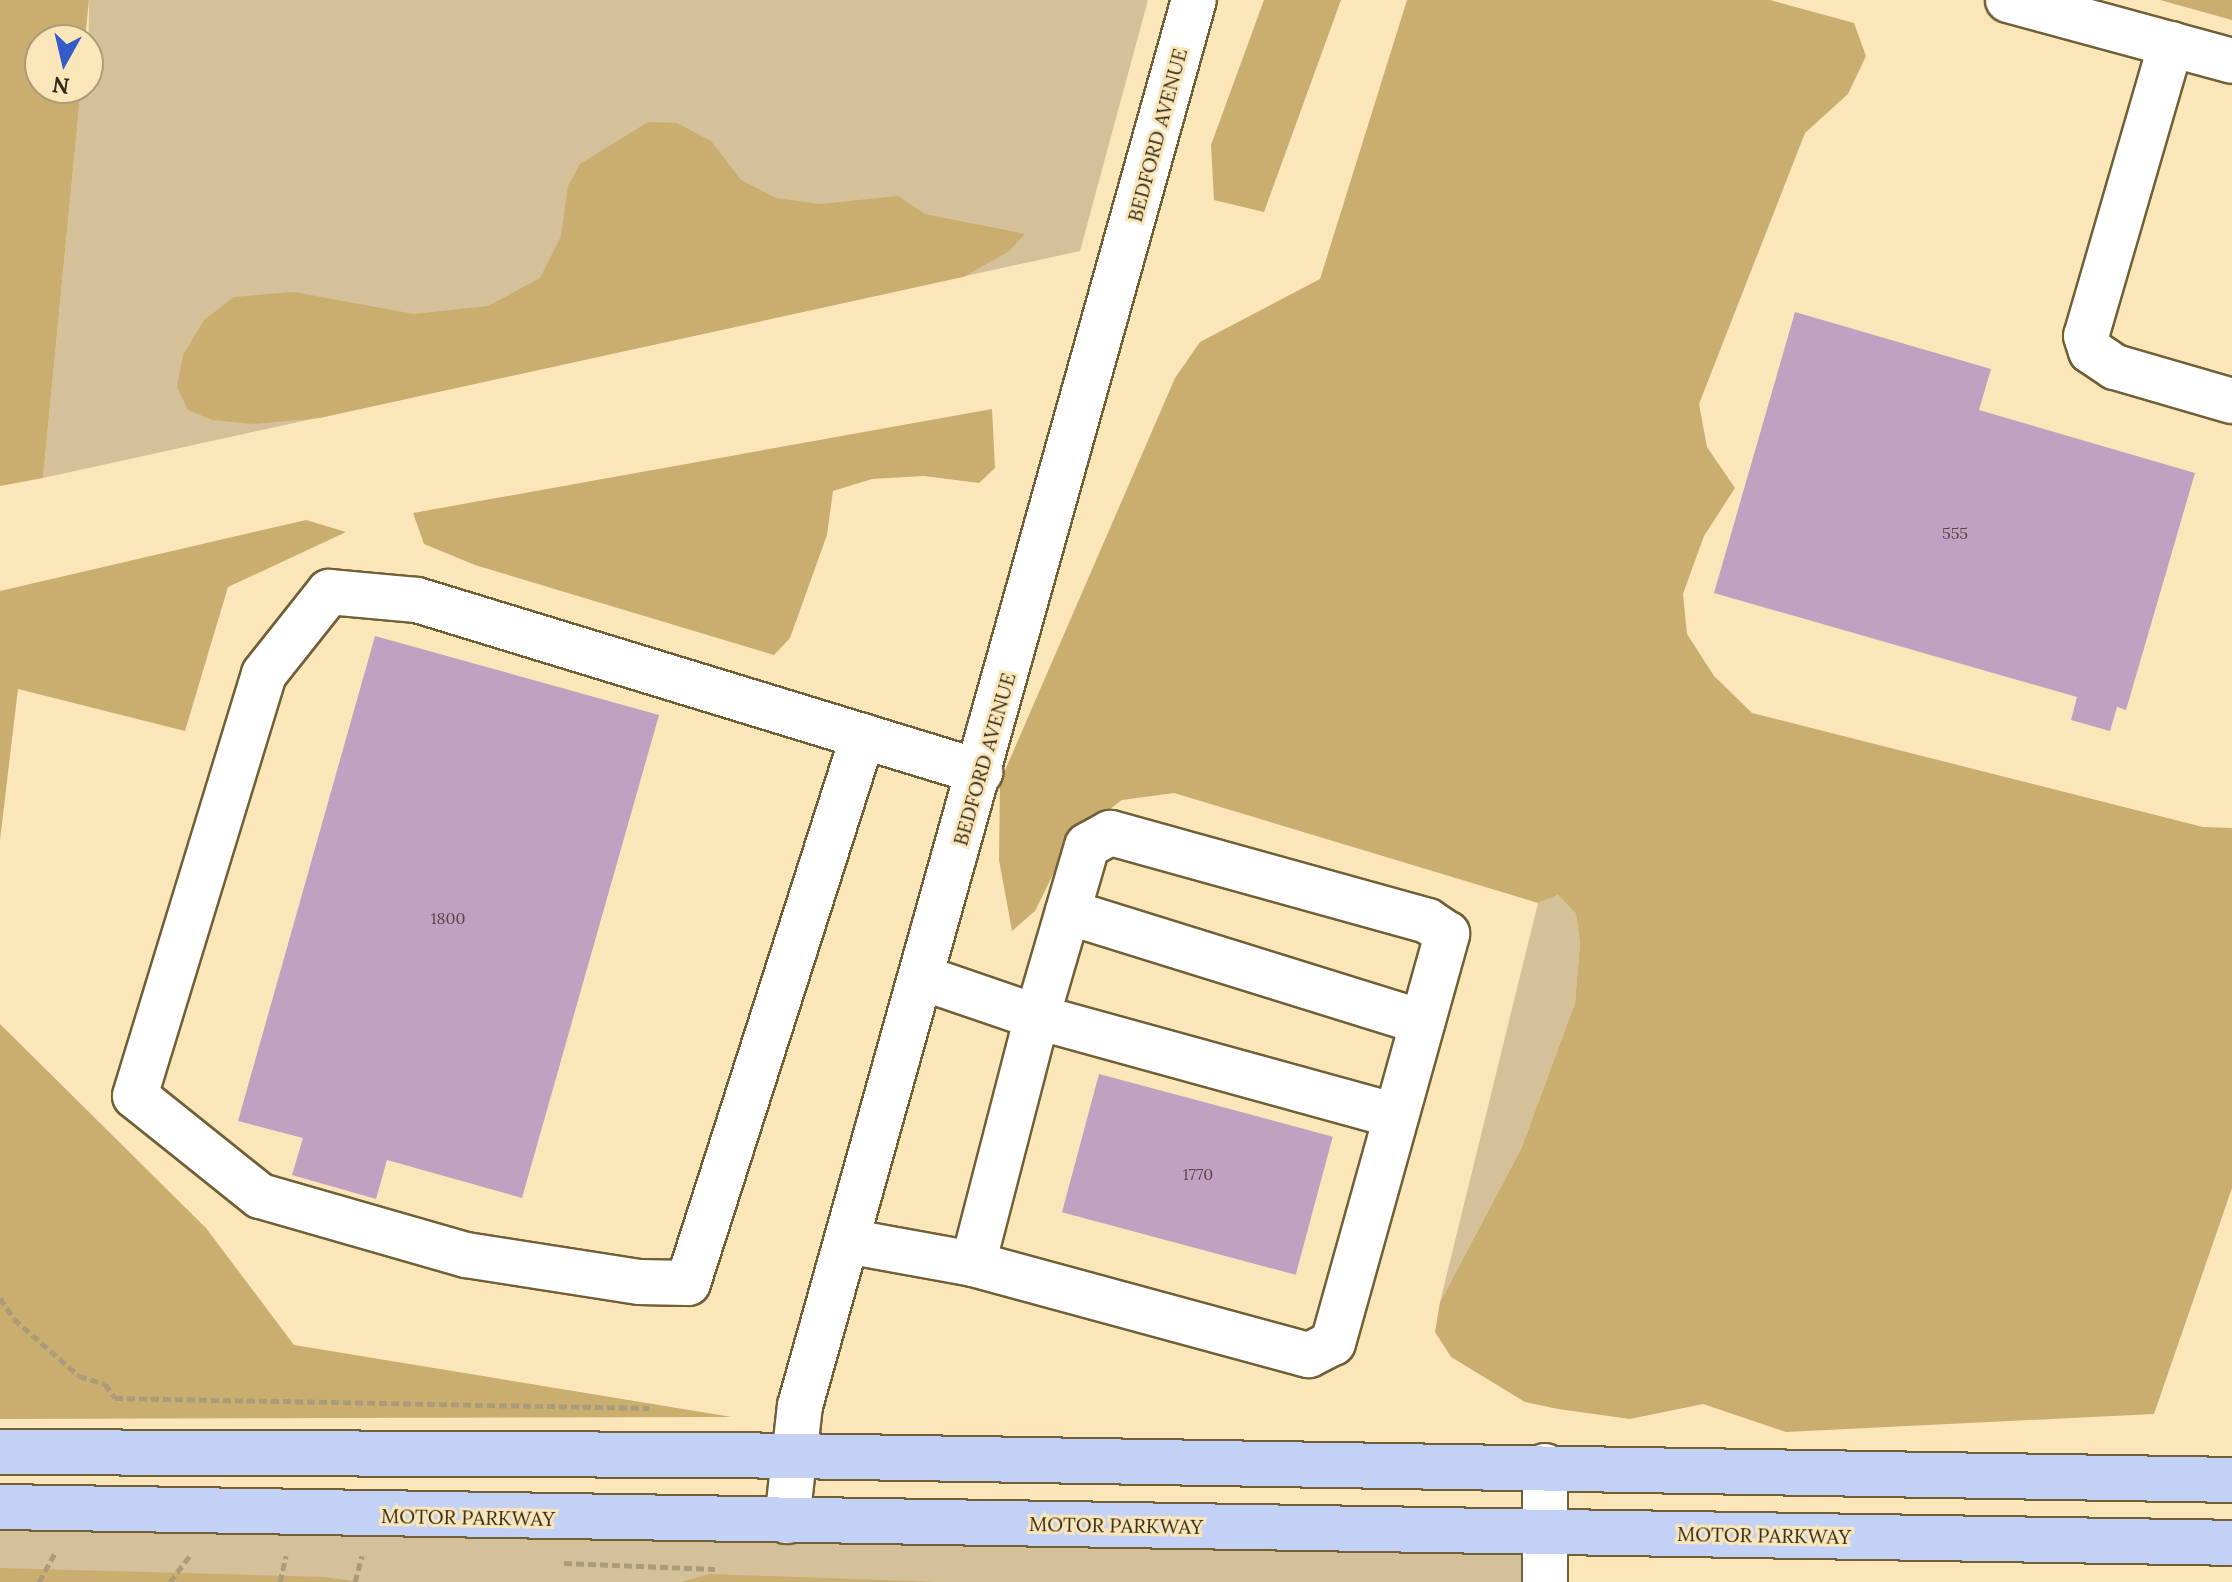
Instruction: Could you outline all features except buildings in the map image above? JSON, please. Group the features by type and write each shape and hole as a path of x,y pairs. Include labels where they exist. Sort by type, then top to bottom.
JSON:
{"main road":[{"path":"0,1452 1545,1466 2232,1480"},
{"name":"MOTOR PARKWAY","path":"0,1507 2232,1543"}],"street":[{"name":"BEDFORD AVENUE","path":"787,1521 790,1457 847,1241 1194,0"},
{"path":"2008,0 2232,61"},
{"path":"2171,44 2086,336 2091,351 2115,367 2232,401"},
{"path":"863,736 688,1283 639,1282 466,1255 260,1196 135,1096 264,674 329,592 417,600 863,736 980,772"},
{"path":"847,1241 973,1264 1309,1355 1333,1343 1447,934 1428,921 1110,833 1087,846 1037,1017 973,1264"},
{"path":"1068,912 1422,1022"},
{"path":"923,978 1037,1017 1396,1116"},
{"path":"1545,1466 1545,1582"}],"path":[{"path":"0,1298 14,1319 79,1376 105,1384 115,1398 666,1408"},
{"path":"170,1582 196,1548"},
{"path":"355,1582 362,1555"},
{"path":"280,1582 286,1556"}],"shaded area":[{"path":"0,0 89,0 87,24 24,24 24,104 79,104 43,478 0,486"},
{"path":"89,0 1148,0 1080,251 43,478 79,104 104,104 104,24 89,24"},
{"path":"1264,0 1341,0 1264,212 1214,200 1211,145"},
{"path":"1407,0 1770,0 1854,23 1866,56 1848,94 1805,133 1699,404 1707,447 1735,488 1704,536 1683,594 1687,634 1714,676 1752,713 2203,827 2232,828 2232,1188 2154,1414 1786,1432 1703,1404 1630,1419 1525,1402 1451,1357 1435,1332 1440,1302 1521,1149 1575,1003 1580,943 1576,914 1558,895 1538,903 1174,793 1122,800 1071,838 1035,911 1012,931 999,860 1000,782 1175,378 1200,342 1320,279"},
{"path":"2160,0 2232,0 2232,20"},
{"path":"648,122 677,123 711,141 741,180 776,198 820,204 898,196 925,214 1025,234 1008,252 963,277 320,418 253,424 212,420 188,410 177,387 183,355 204,320 234,297 294,292 414,314 488,306 540,278 561,236 568,186 580,164"},
{"path":"992,409 995,468 979,483 924,476 872,479 833,491 827,535 790,638 774,655 475,565 424,544 413,513"},
{"path":"306,520 346,532 228,587 185,731 18,689 0,840 0,591"},
{"path":"1558,895 1576,914 1580,943 1575,1003 1521,1149 1440,1302 1538,903"},
{"path":"0,1024 206,1228 294,1345 732,1417 0,1419"},
{"path":"0,1507 1544,1531 1545,1582 0,1582"},
{"path":"0,1568 325,1577 360,1582 0,1582"},
{"path":"710,1574 939,1582 681,1582"}]}
